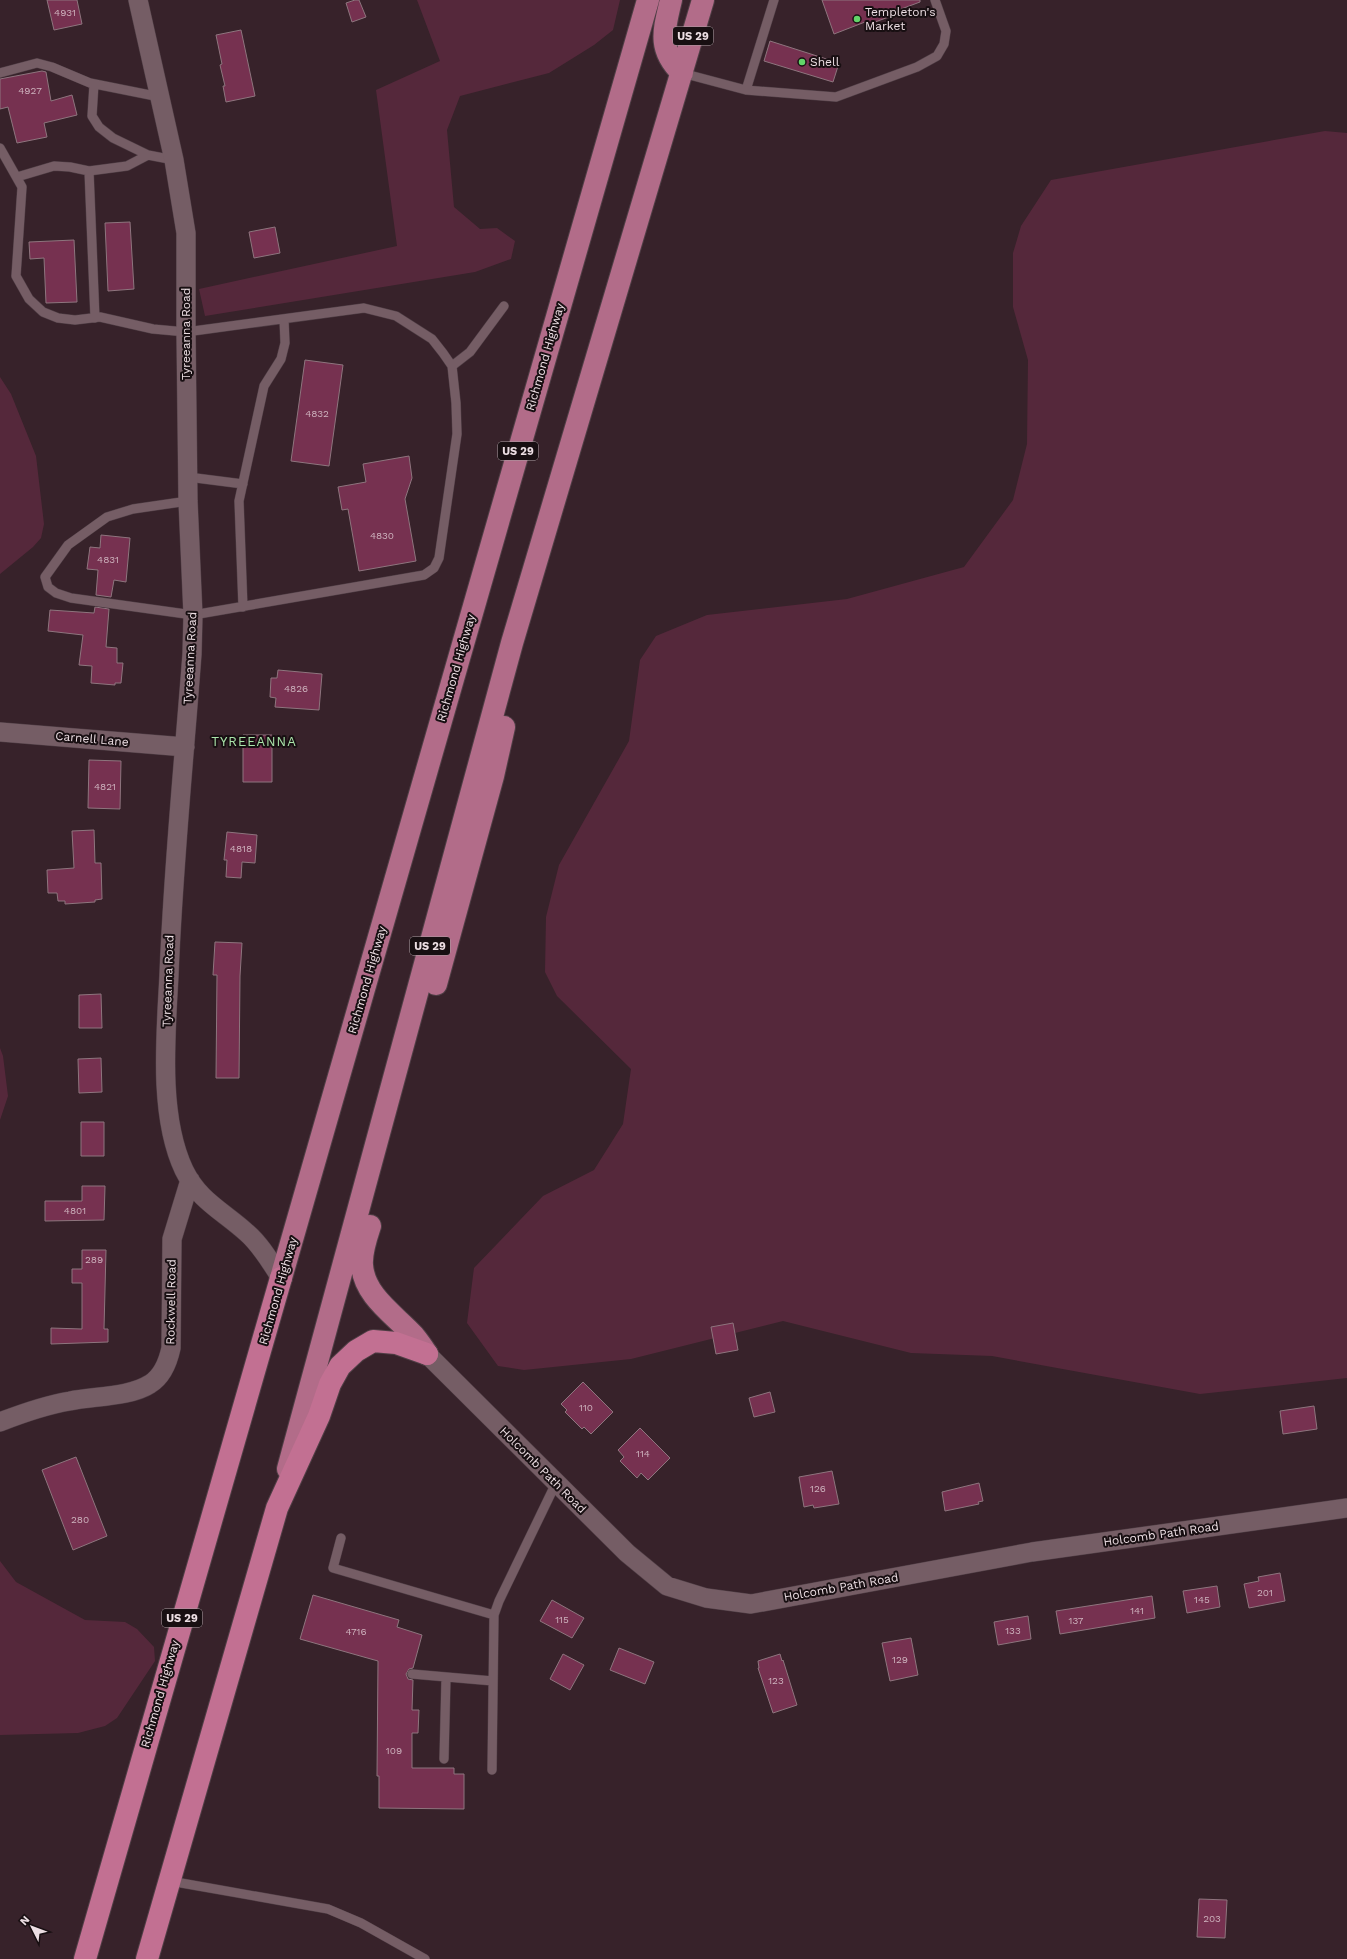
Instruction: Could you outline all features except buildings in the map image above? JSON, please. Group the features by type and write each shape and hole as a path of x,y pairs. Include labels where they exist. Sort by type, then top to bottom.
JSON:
{"highway":[{"name":"Richmond Highway","path":"85,1959 648,0"},
{"path":"671,0 664,28 665,49 668,56 682,73"},
{"name":"US 29","path":"147,1959 277,1508 512,642 703,0"},
{"path":"427,1354 415,1337 374,1296 364,1277 362,1253 493,776 547,526"},
{"path":"277,1508 319,1416 330,1384 340,1366 356,1351 374,1341 396,1343 427,1354"}],"street":[{"name":"Tyreeanna Road","path":"138,0 174,160 186,232 188,501 193,615 192,654 171,916 166,1030 166,1071 172,1133 179,1158 190,1180 207,1201 248,1234 281,1278"},
{"name":"Carnell Lane","path":"0,732 185,747"},
{"name":"Rockwell Road","path":"0,1422 32,1410 69,1401 136,1390 150,1384 160,1375 167,1364 171,1348 172,1239 190,1180"},
{"name":"Holcomb Path Road","path":"427,1354 626,1553 667,1586 706,1598 751,1604 1032,1552 1347,1508"}],"lane":[{"path":"746,90 774,0"},
{"path":"682,73 746,90 836,97 917,67 937,56 944,44 945,24 935,0"},
{"path":"0,73 37,63 52,67 94,84 160,97"},
{"path":"94,84 92,116 99,127 113,138 148,156 174,160"},
{"path":"0,148 22,187 16,276 29,300 43,312 58,318 75,320 95,318 119,321 153,329 186,332 364,308 396,316 421,330 432,340 452,366 456,403 457,434 439,558 434,568 424,575 193,615 71,598 56,593 48,587 45,577 68,545 107,517 133,510 188,501"},
{"path":"17,177 54,166 70,167 88,171 127,166 148,156"},
{"path":"88,171 95,318"},
{"path":"452,366 470,352 504,306"},
{"path":"243,607 239,501 264,386 281,359 285,343 284,319"},
{"path":"188,477 243,484"},
{"path":"492,1770 494,1614 556,1483"},
{"path":"341,1538 333,1568 494,1614"},
{"path":"412,1674 493,1682"},
{"path":"444,1759 446,1678"},
{"path":"170,1881 328,1909 361,1923 425,1959"}],"shaded area":[{"path":"417,0 620,0 613,30 594,45 549,73 460,96 447,130 454,207 480,229 497,228 515,241 511,259 475,272 205,316 199,289 397,246 376,90 440,61"},
{"path":"1325,131 1347,133 1347,1378 1200,1394 992,1356 911,1353 783,1321 631,1359 524,1370 498,1366 467,1323 474,1268 543,1196 594,1170 623,1124 631,1069 557,996 545,972 546,917 559,865 629,741 640,660 656,636 707,615 847,599 964,567 1013,500 1027,444 1028,360 1013,307 1013,253 1021,226 1051,180"},
{"path":"0,377 11,394 36,456 44,524 41,538 33,547 0,574"},
{"path":"0,1048 3,1056 8,1096 0,1120"},
{"path":"0,1561 16,1582 85,1620 125,1622 137,1629 154,1647 155,1661 117,1718 105,1726 78,1733 0,1735"}],"place":[{"name":"Templeton's Market","path":"857,19"},
{"name":"Shell","path":"802,62"}],"district":[{"name":"TYREEANNA","path":"254,741"}]}
